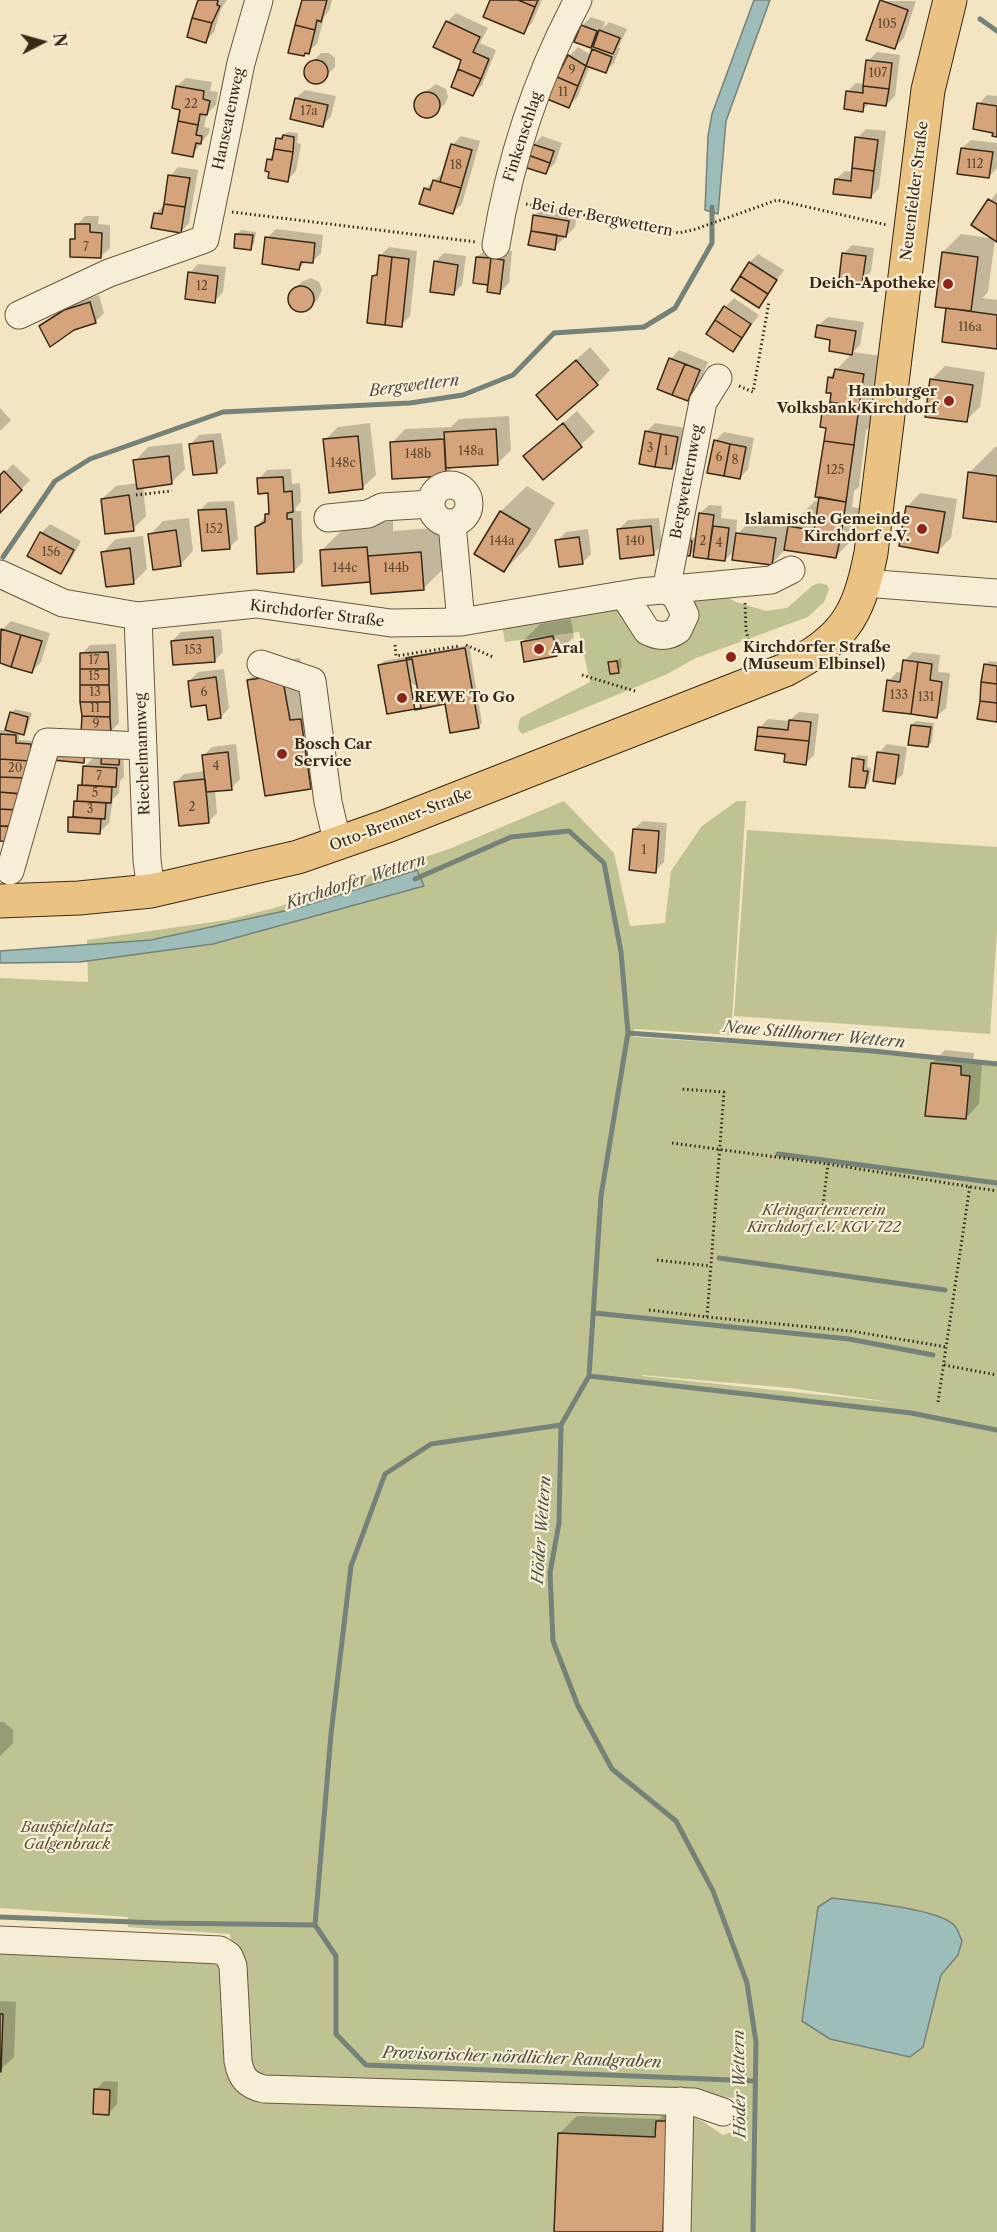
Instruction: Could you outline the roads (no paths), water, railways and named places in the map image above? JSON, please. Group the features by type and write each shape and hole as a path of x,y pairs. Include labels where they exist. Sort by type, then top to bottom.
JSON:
{"main road":[{"name":"Neuenfelder Straße","path":"785,670 825,647 838,636 854,611 864,583 876,514 909,228 928,90 951,0"},
{"name":"Otto-Brenner-Straße","path":"0,901 79,898 151,891 259,868 338,845 785,670"}],"street":[{"name":"Hanseatenweg","path":"19,315 109,273 204,239 241,63 259,0"},
{"name":"Finkenschlag","path":"496,245 503,199 526,117 578,0"},
{"name":"Bergwetternweg","path":"666,590 703,402 718,378"},
{"path":"450,485 464,490 468,496 469,510 465,517 452,524 437,519 431,504 432,497 443,486 450,485"},
{"path":"328,518 368,514 382,507 431,504"},
{"path":"452,524 461,622"},
{"name":"Kirchdorfer Straße","path":"0,574 63,603 138,616 256,604 391,623 461,622 624,595 771,580 791,570"},
{"path":"864,583 997,593"},
{"path":"624,595 647,632 653,635 668,635 678,630 685,615 676,596 666,590"},
{"name":"Riechelmannweg","path":"138,616 151,891"},
{"path":"261,664 312,681 328,802 338,845"},
{"path":"10,871 47,742 143,746"},
{"path":"0,1940 220,1950 229,1956 233,1966 238,2061 241,2076 251,2085 264,2089 681,2101 694,2102 723,2112"},
{"path":"677,2232 681,2101"}],"water":[{"path":"754,0 770,0 726,121 718,214 705,210 708,136 712,114"},
{"path":"417,870 424,886 213,944 80,962 0,963 0,951 151,940 298,908"},
{"path":"832,1898 896,1906 931,1914 945,1919 958,1931 962,1941 958,1955 941,1975 923,2047 910,2057 830,2039 802,2021 818,1907"}],"waterway":[{"path":"980,19 997,31"},
{"name":"Bergwettern","path":"3,557 55,481 90,459 223,412 410,403 463,395 513,375 554,333 644,327 675,308 712,243 712,207"},
{"name":"Höder Wettern","path":"415,879 511,837 569,831 604,863 621,952 628,1033 601,1196 589,1376 561,1425 559,1523 550,1573 553,1641 578,1706 612,1769 676,1821 713,1891 747,1983 756,2042 753,2232"},
{"name":"Neue Stillhorner Wettern","path":"628,1033 873,1051 997,1064"},
{"path":"778,1154 997,1183"},
{"path":"719,1258 945,1290"},
{"path":"594,1313 849,1339 933,1355"},
{"path":"589,1376 911,1413 997,1430"},
{"path":"315,1925 331,1734 351,1566 385,1474 431,1444 561,1425"},
{"name":"Provisorischer nördlicher Randgraben","path":"0,1917 160,1923 315,1925 336,1956 336,2034 366,2065 755,2081"}],"place":[{"name":"Deich-Apotheke","path":"948,284"},
{"name":"Hamburger Volksbank Kirchdorf","path":"949,401"},
{"name":"Islamische Gemeinde Kirchdorf e.V.","path":"922,529"},
{"name":"Aral","path":"539,649"},
{"name":"Kirchdorfer Straße (Museum Elbinsel)","path":"731,657"},
{"name":"REWE To Go","path":"402,698"},
{"name":"Bosch Car Service","path":"282,754"}],"water label":[{"name":"Kirchdorfer Wettern","path":"356,882"}],"park label":[{"name":"Kleingartenverein Kirchdorf e.V. KGV 722","path":"824,1220"},
{"name":"Bauspielplatz Galgenbrack","path":"67,1836"}]}
